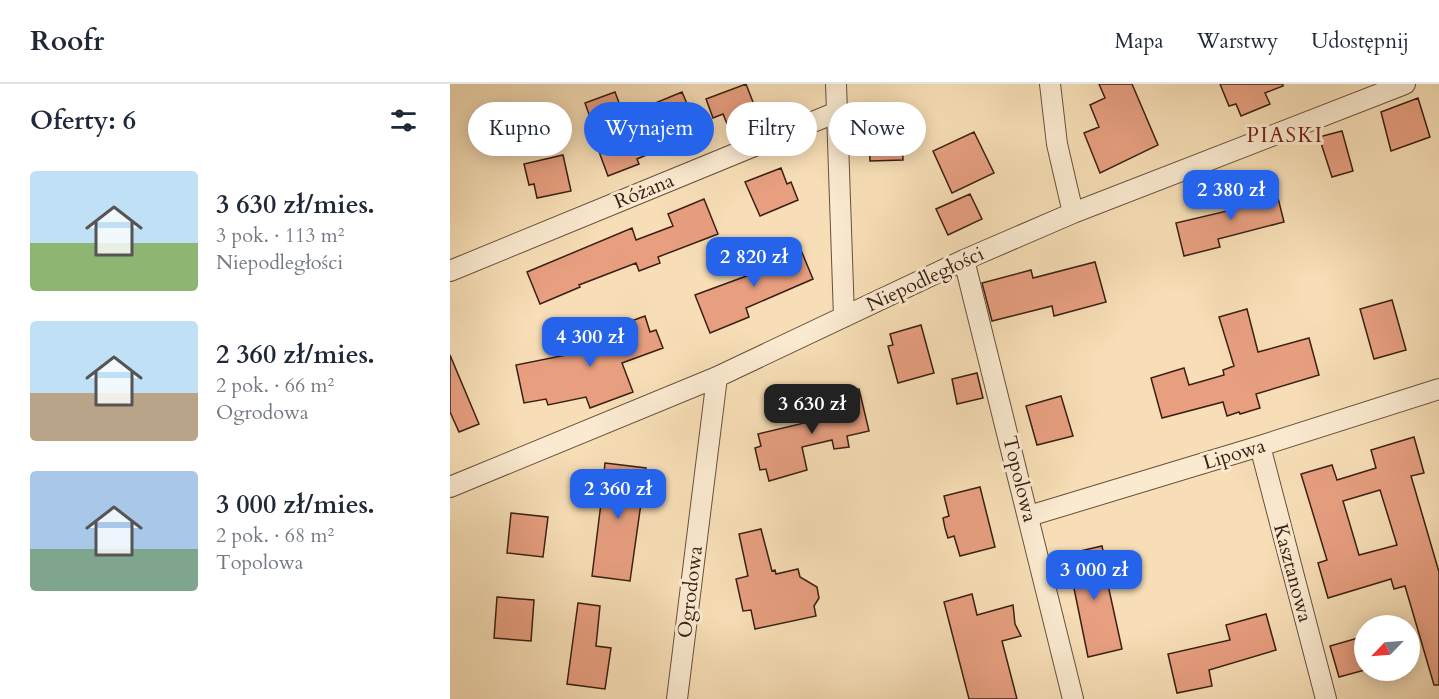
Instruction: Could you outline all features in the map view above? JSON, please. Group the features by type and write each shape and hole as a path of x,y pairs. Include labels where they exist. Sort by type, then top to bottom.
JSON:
{"street":[{"path":"836,84 837,102"},
{"path":"1050,84 1057,144 1073,213"},
{"name":"Niepodległości","path":"450,487 717,378 964,260 1073,213 1405,84"},
{"name":"Różana","path":"450,271 829,115"},
{"path":"839,156 844,317"},
{"name":"Topolowa","path":"964,260 1073,699"},
{"name":"Ogrodowa","path":"677,699 717,378"},
{"name":"Lipowa","path":"1029,516 1439,389"},
{"name":"Kasztanowa","path":"1260,446 1326,699"}],"building":[{"path":"746,84 753,102 726,102 726,121 723,114 714,118 714,102 707,102 706,99"},
{"path":"1099,84 1132,84 1158,145 1100,173 1084,133 1099,127 1090,105 1105,98"},
{"path":"1220,84 1283,84 1283,86 1265,93 1270,104 1241,116 1236,104 1229,106"},
{"path":"615,92 619,102 588,102"},
{"path":"682,92 686,102 658,102"},
{"path":"1418,98 1430,137 1391,151 1381,112"},
{"path":"1342,131 1353,171 1332,177 1319,137"},
{"path":"974,132 994,173 952,193 933,151"},
{"path":"563,156 571,191 537,198 534,184 529,185 524,164"},
{"path":"601,156 644,156 637,159 639,164 608,176"},
{"path":"870,156 903,156 903,160 870,161"},
{"path":"781,168 787,184 791,182 798,200 760,216 745,182"},
{"path":"1275,186 1284,222 1218,239 1220,247 1184,256 1176,223 1240,208 1236,196"},
{"path":"970,194 982,219 948,235 936,209"},
{"path":"704,199 718,234 658,257 660,263 639,271 636,263 579,285 580,287 540,304 527,272 632,228 636,240 673,226 668,214"},
{"path":"798,243 813,279 746,308 749,317 710,333 695,295 760,271 755,261"},
{"path":"1095,262 1106,302 1054,316 1052,306 992,321 982,283 1031,270 1033,278"},
{"path":"1392,300 1406,350 1374,359 1360,309"},
{"path":"1247,309 1258,352 1309,338 1319,375 1256,394 1260,408 1240,414 1239,412 1227,416 1223,402 1162,418 1151,378 1184,368 1189,385 1224,375 1223,370 1234,366 1219,317"},
{"path":"645,316 650,332 656,330 663,348 622,363 633,392 590,408 586,397 548,405 546,399 524,403 516,365 601,348 596,334"},
{"path":"921,325 934,373 898,383 888,346 893,345 890,334"},
{"path":"450,355 479,424 459,432 450,412"},
{"path":"977,373 983,398 957,404 952,379"},
{"path":"859,389 869,431 847,436 849,447 834,449 832,440 802,447 807,470 769,481 766,469 760,470 755,448 761,446 758,434 821,419 818,405 824,404 823,395"},
{"path":"1061,396 1073,436 1037,445 1026,406"},
{"path":"1414,437 1424,473 1411,476 1439,572 1439,685 1434,685 1420,637 1420,615 1413,615 1405,586 1394,589 1391,579 1328,598 1318,563 1327,560 1301,474 1332,465 1337,480 1376,468 1371,450","holes":["1380,490 1397,545 1359,555 1343,501"]},
{"path":"605,463 646,468 630,581 592,576 601,503 592,502 595,482 603,483"},
{"path":"980,487 995,547 960,556 954,536 948,538 945,528 943,518 949,516 944,496"},
{"path":"511,513 548,517 543,557 507,553"},
{"path":"761,529 772,571 775,570 776,574 798,569 800,577 817,587 819,598 814,606 816,616 755,629 751,610 743,611 736,579 748,576 739,534"},
{"path":"1102,546 1122,649 1088,657 1067,554"},
{"path":"972,594 977,615 1013,605 1015,624 1021,636 1002,641 1017,699 969,699 944,602"},
{"path":"497,597 534,600 531,641 494,638"},
{"path":"578,603 600,606 596,646 611,648 605,689 567,684"},
{"path":"1266,614 1276,650 1209,670 1212,686 1177,693 1168,654 1230,640 1226,625"},
{"path":"1354,639 1354,673 1339,677 1330,646"}],"district":[{"name":"PIASKI","path":"1285,135"}]}
